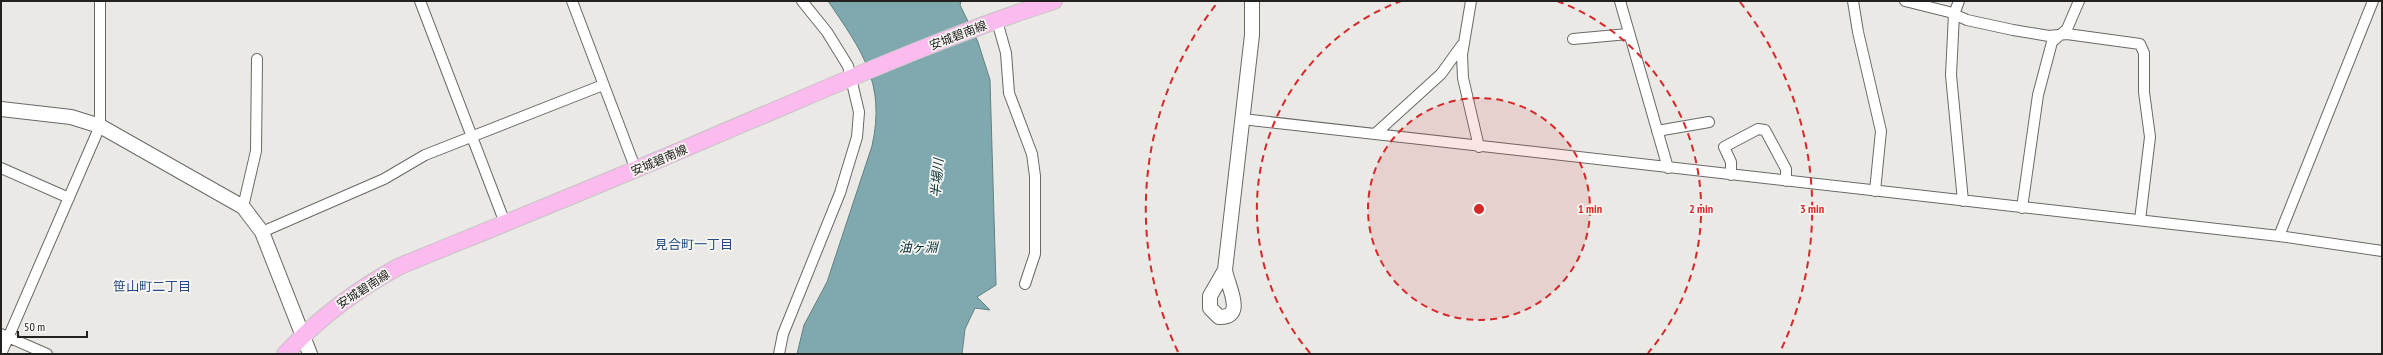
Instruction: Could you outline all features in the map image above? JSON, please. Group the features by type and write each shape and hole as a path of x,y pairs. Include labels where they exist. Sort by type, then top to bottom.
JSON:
{"main road":[{"name":"安城碧南線","path":"285,354 302,336 330,311 372,281 400,266 636,170 854,76 996,21 1054,1"}],"street":[{"path":"1,354 4,336 69,198 100,126 100,1"},
{"path":"420,1 505,223"},
{"path":"572,1 636,170"},
{"path":"779,354 783,334 840,194 857,137 859,112 854,76 827,32 802,1"},
{"path":"1225,270 1252,35 1252,1"},
{"path":"1471,1 1464,41 1463,78 1479,147"},
{"path":"1620,1 1628,34 1668,168"},
{"path":"1854,1 1858,32 1881,131 1875,191"},
{"path":"1905,1 1954,14 1967,20 2013,30 2049,36 2060,35 2135,43 2143,48 2144,92 2150,137 2140,220"},
{"path":"1959,1 1954,14 1951,75 1963,201"},
{"path":"2022,208 2038,95 2052,42 2067,29 2079,1"},
{"path":"2279,236 2369,2"},
{"path":"996,21 1006,54 1009,93 1032,154 1035,176 1035,254 1025,284"},
{"path":"1573,39 1628,34"},
{"path":"1375,134 1441,74 1464,41"},
{"path":"243,207 256,151 257,59"},
{"path":"262,232 384,179 425,155 472,138 603,85"},
{"path":"1,109 71,117 100,126 243,207 262,232 310,354"},
{"path":"1242,119 1479,147 2279,236 2382,251"},
{"path":"1657,131 1709,122"},
{"path":"1731,175 1732,162 1724,147 1758,129 1765,130 1786,169 1786,181"},
{"path":"1,168 69,198"},
{"path":"4,336 46,354"}],"water":[{"name":"油ヶ淵","path":"828,1 961,1 960,5 978,42 990,80 996,285 977,297 990,310 975,308 965,329 962,354 797,354 804,325 827,282 872,146 876,124 876,104 868,69 861,52"}],"district":[{"name":"見合町一丁目","path":"694,244"},
{"name":"笹山町二丁目","path":"152,286"}],"water label":[{"name":"半場川","path":"937,178"}]}
